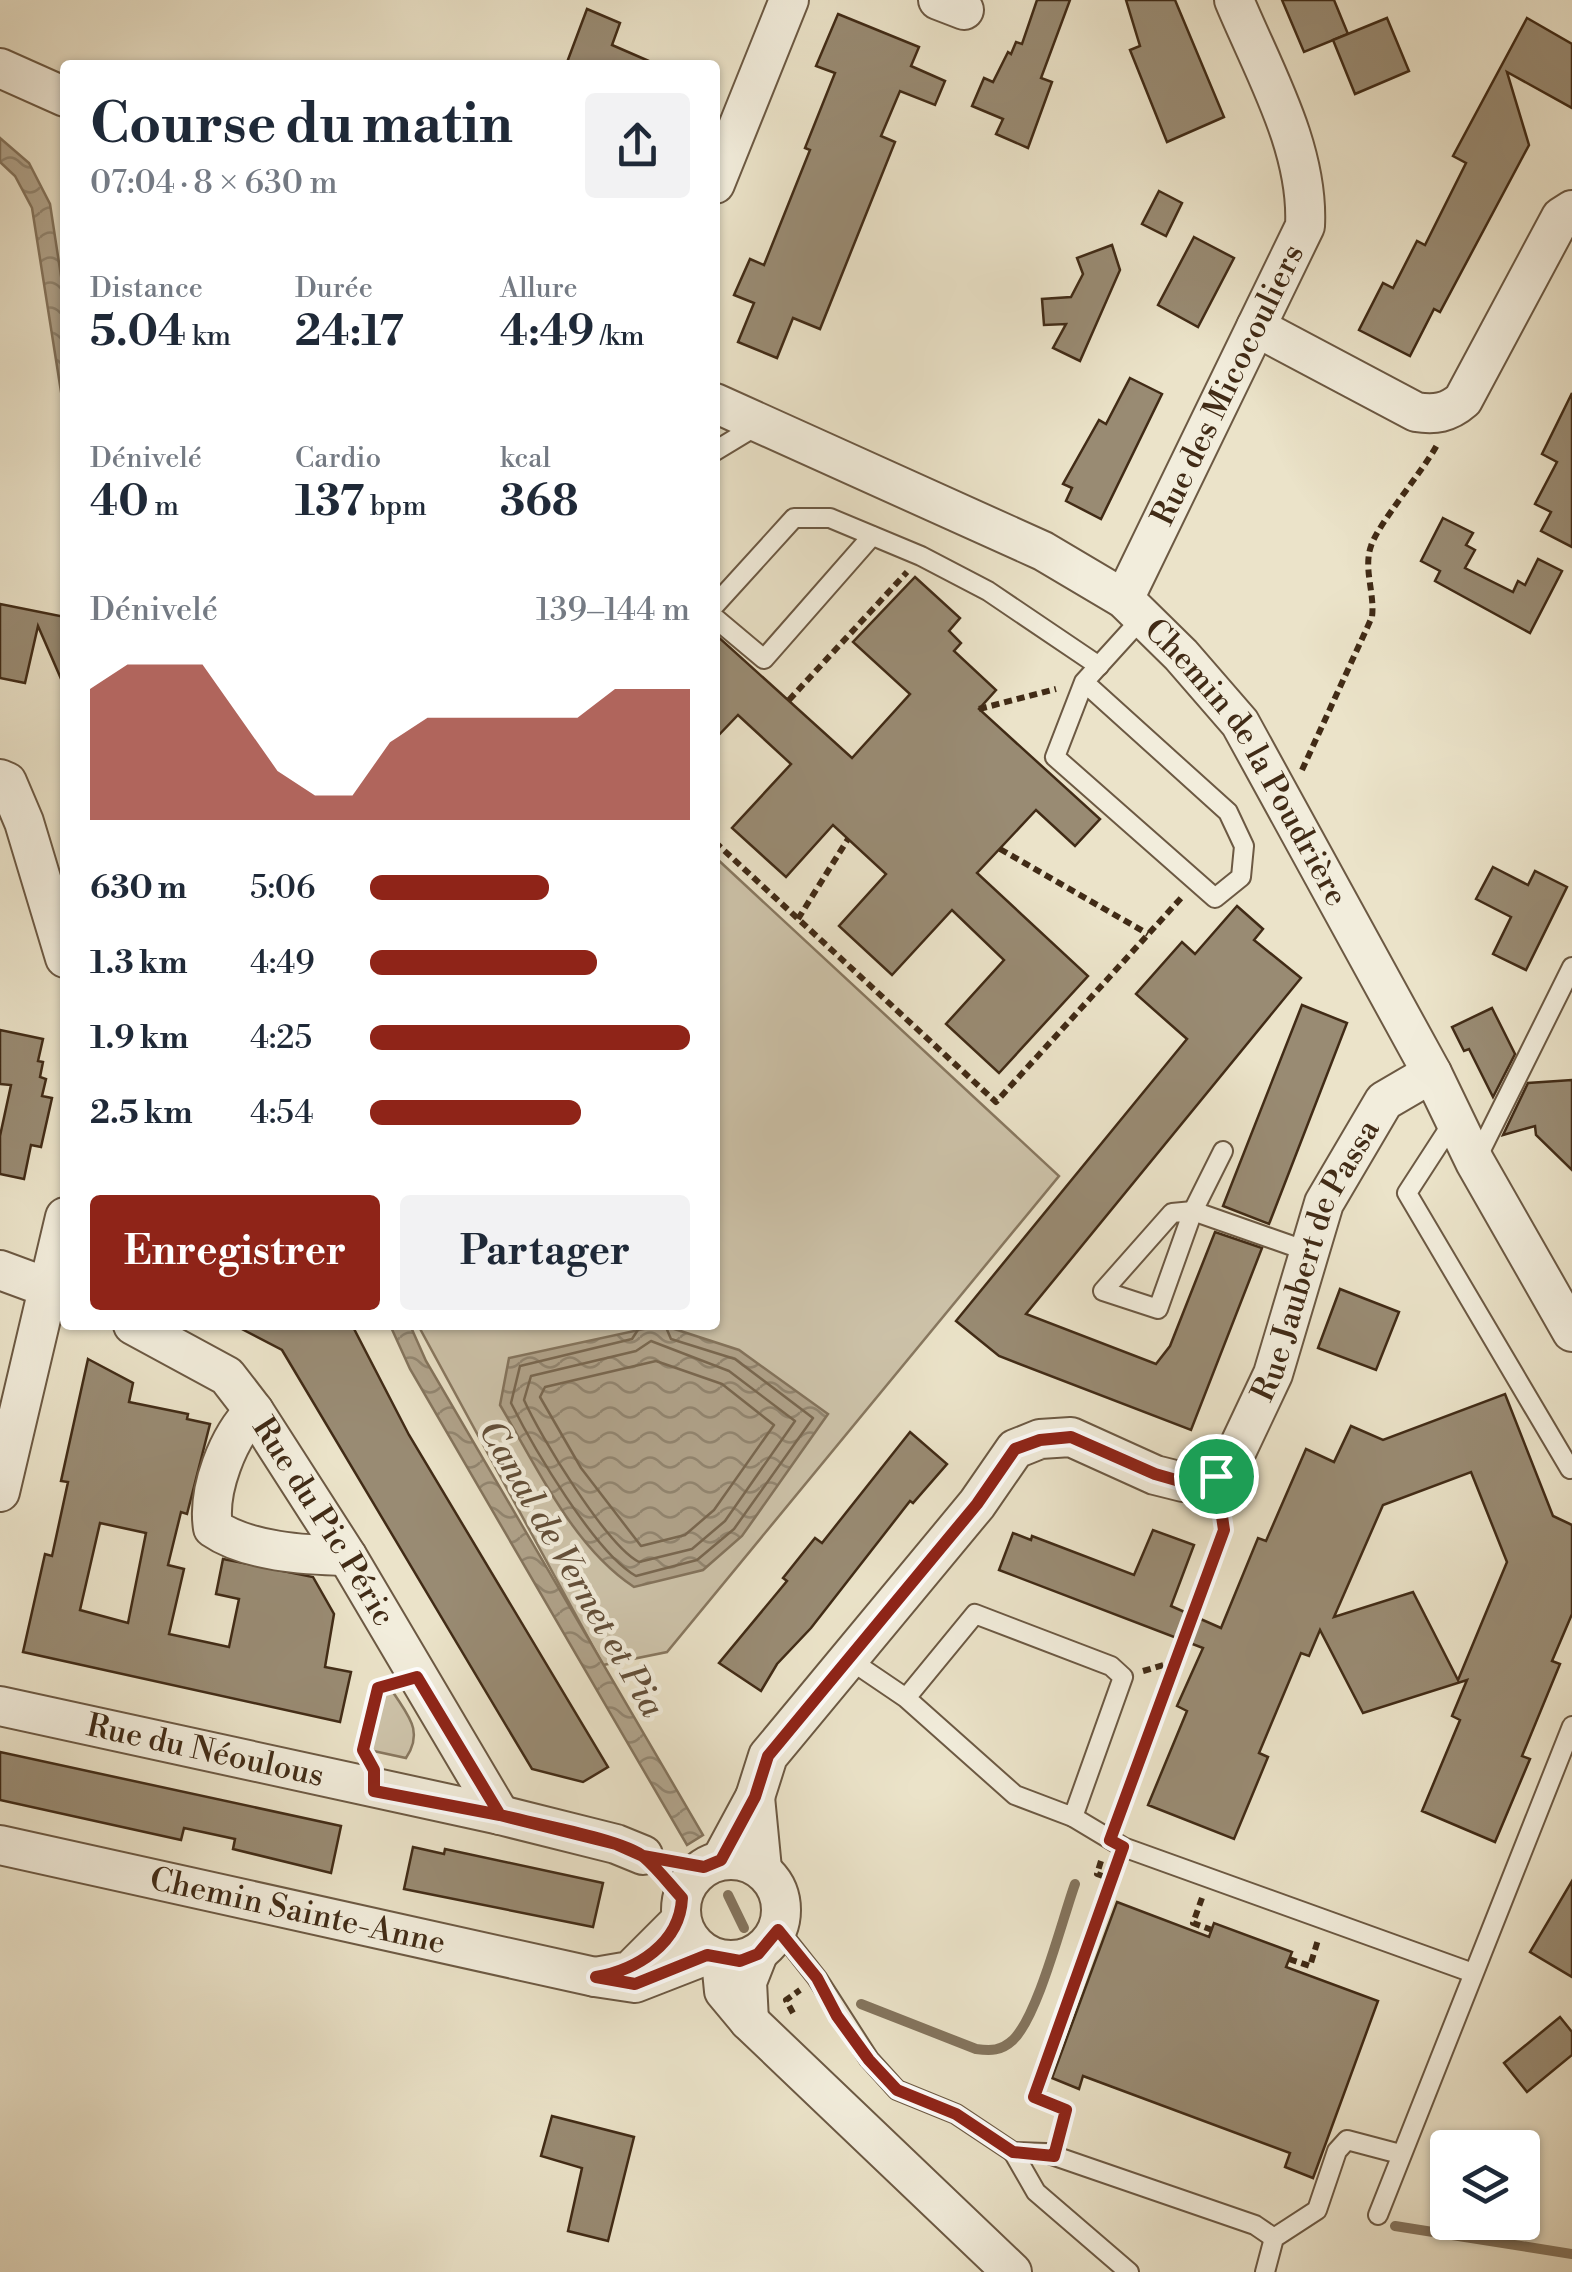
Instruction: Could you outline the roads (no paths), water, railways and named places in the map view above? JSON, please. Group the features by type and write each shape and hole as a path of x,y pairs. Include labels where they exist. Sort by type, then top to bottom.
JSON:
{"street":[{"path":"720,172 789,0"},
{"name":"Rue des Micocouliers","path":"1133,608 1256,327 1306,226 1307,195 1295,148 1234,0"},
{"path":"0,68 60,96"},
{"path":"1256,327 1416,412 1440,413 1462,400 1561,217 1572,210"},
{"name":"Chemin de la Poudrière","path":"720,406 1044,551 1133,608 1240,722 1432,1073 1453,1122 1572,1332"},
{"path":"0,779 7,782 24,822 60,941"},
{"name":"Rue Jaubert de Passa","path":"846,1658 977,1504 1015,1449 1040,1440 1071,1437 1155,1474 1183,1482 1216,1476 1231,1463 1273,1374 1324,1204 1384,1101 1432,1073"},
{"path":"0,1492 56,1291 60,1258"},
{"path":"0,1270 56,1291"},
{"name":"Rue du Pic Péric","path":"142,1330 227,1376 254,1411 346,1556 500,1815"},
{"path":"254,1411 236,1429 210,1508 214,1528 230,1539 314,1555 346,1556"},
{"path":"596,1977 630,1971 681,1909 690,1880 712,1864 755,1797 768,1756 846,1658"},
{"name":"Rue du Néoulous","path":"0,1706 374,1791 500,1815 616,1844 643,1856 712,1864"},
{"path":"426,1800 472,1767"},
{"path":"755,1797 762,1869 780,1896 741,1950 724,1991 748,2020 1012,2272"},
{"name":"Chemin Sainte-Anne","path":"0,1845 635,1984 741,1950"},
{"name":"Rue du Néoulous","path":"643,1856 681,1909"},
{"path":"712,1864 742,1860 762,1869"},
{"path":"681,1909 690,1941 741,1950"}],"lane":[{"path":"720,448 763,422"},
{"path":"720,599 794,518 830,518 921,556 988,592 1099,666"},
{"path":"720,622 764,659 872,536"},
{"path":"1084,682 1228,812 1244,846 1241,877 1215,898 1055,757 1084,682 1099,666 1133,608"},
{"path":"1475,1162 1572,967"},
{"path":"1453,1122 1407,1194 1570,1469"},
{"path":"1223,1152 1193,1211 1158,1309 1103,1291 1172,1214 1193,1211 1307,1251"},
{"path":"906,1698 975,1614 1111,1666 1122,1677 1073,1817"},
{"path":"846,1658 906,1698 1015,1795 1073,1817 1116,1843 1473,1973"},
{"path":"1378,2215 1572,1726"},
{"path":"741,1950 817,1978 858,2045 897,2090 956,2114 1013,2152 1036,2192 1129,2272"},
{"path":"1265,2272 1274,2238 1316,2210 1337,2151 1347,2140 1400,2154"},
{"path":"1013,2152 1054,2156 1254,2224 1274,2238"}],"water":[{"path":"0,138 29,163 50,204 60,269 60,385 32,208 15,176 0,162"},
{"name":"Canal de Vernet et Pia","path":"392,1330 412,1330 426,1361 703,1835 687,1845 410,1369"},
{"path":"639,1330 677,1330 739,1350 828,1414 742,1536 703,1570 634,1587 612,1570 575,1528 500,1405 509,1358"}],"waterway":[{"path":"861,2004 976,2049 1004,2046 1013,2040 1031,2011 1075,1884"},
{"path":"728,1895 744,1928"},
{"path":"1395,2226 1572,2254"}]}
